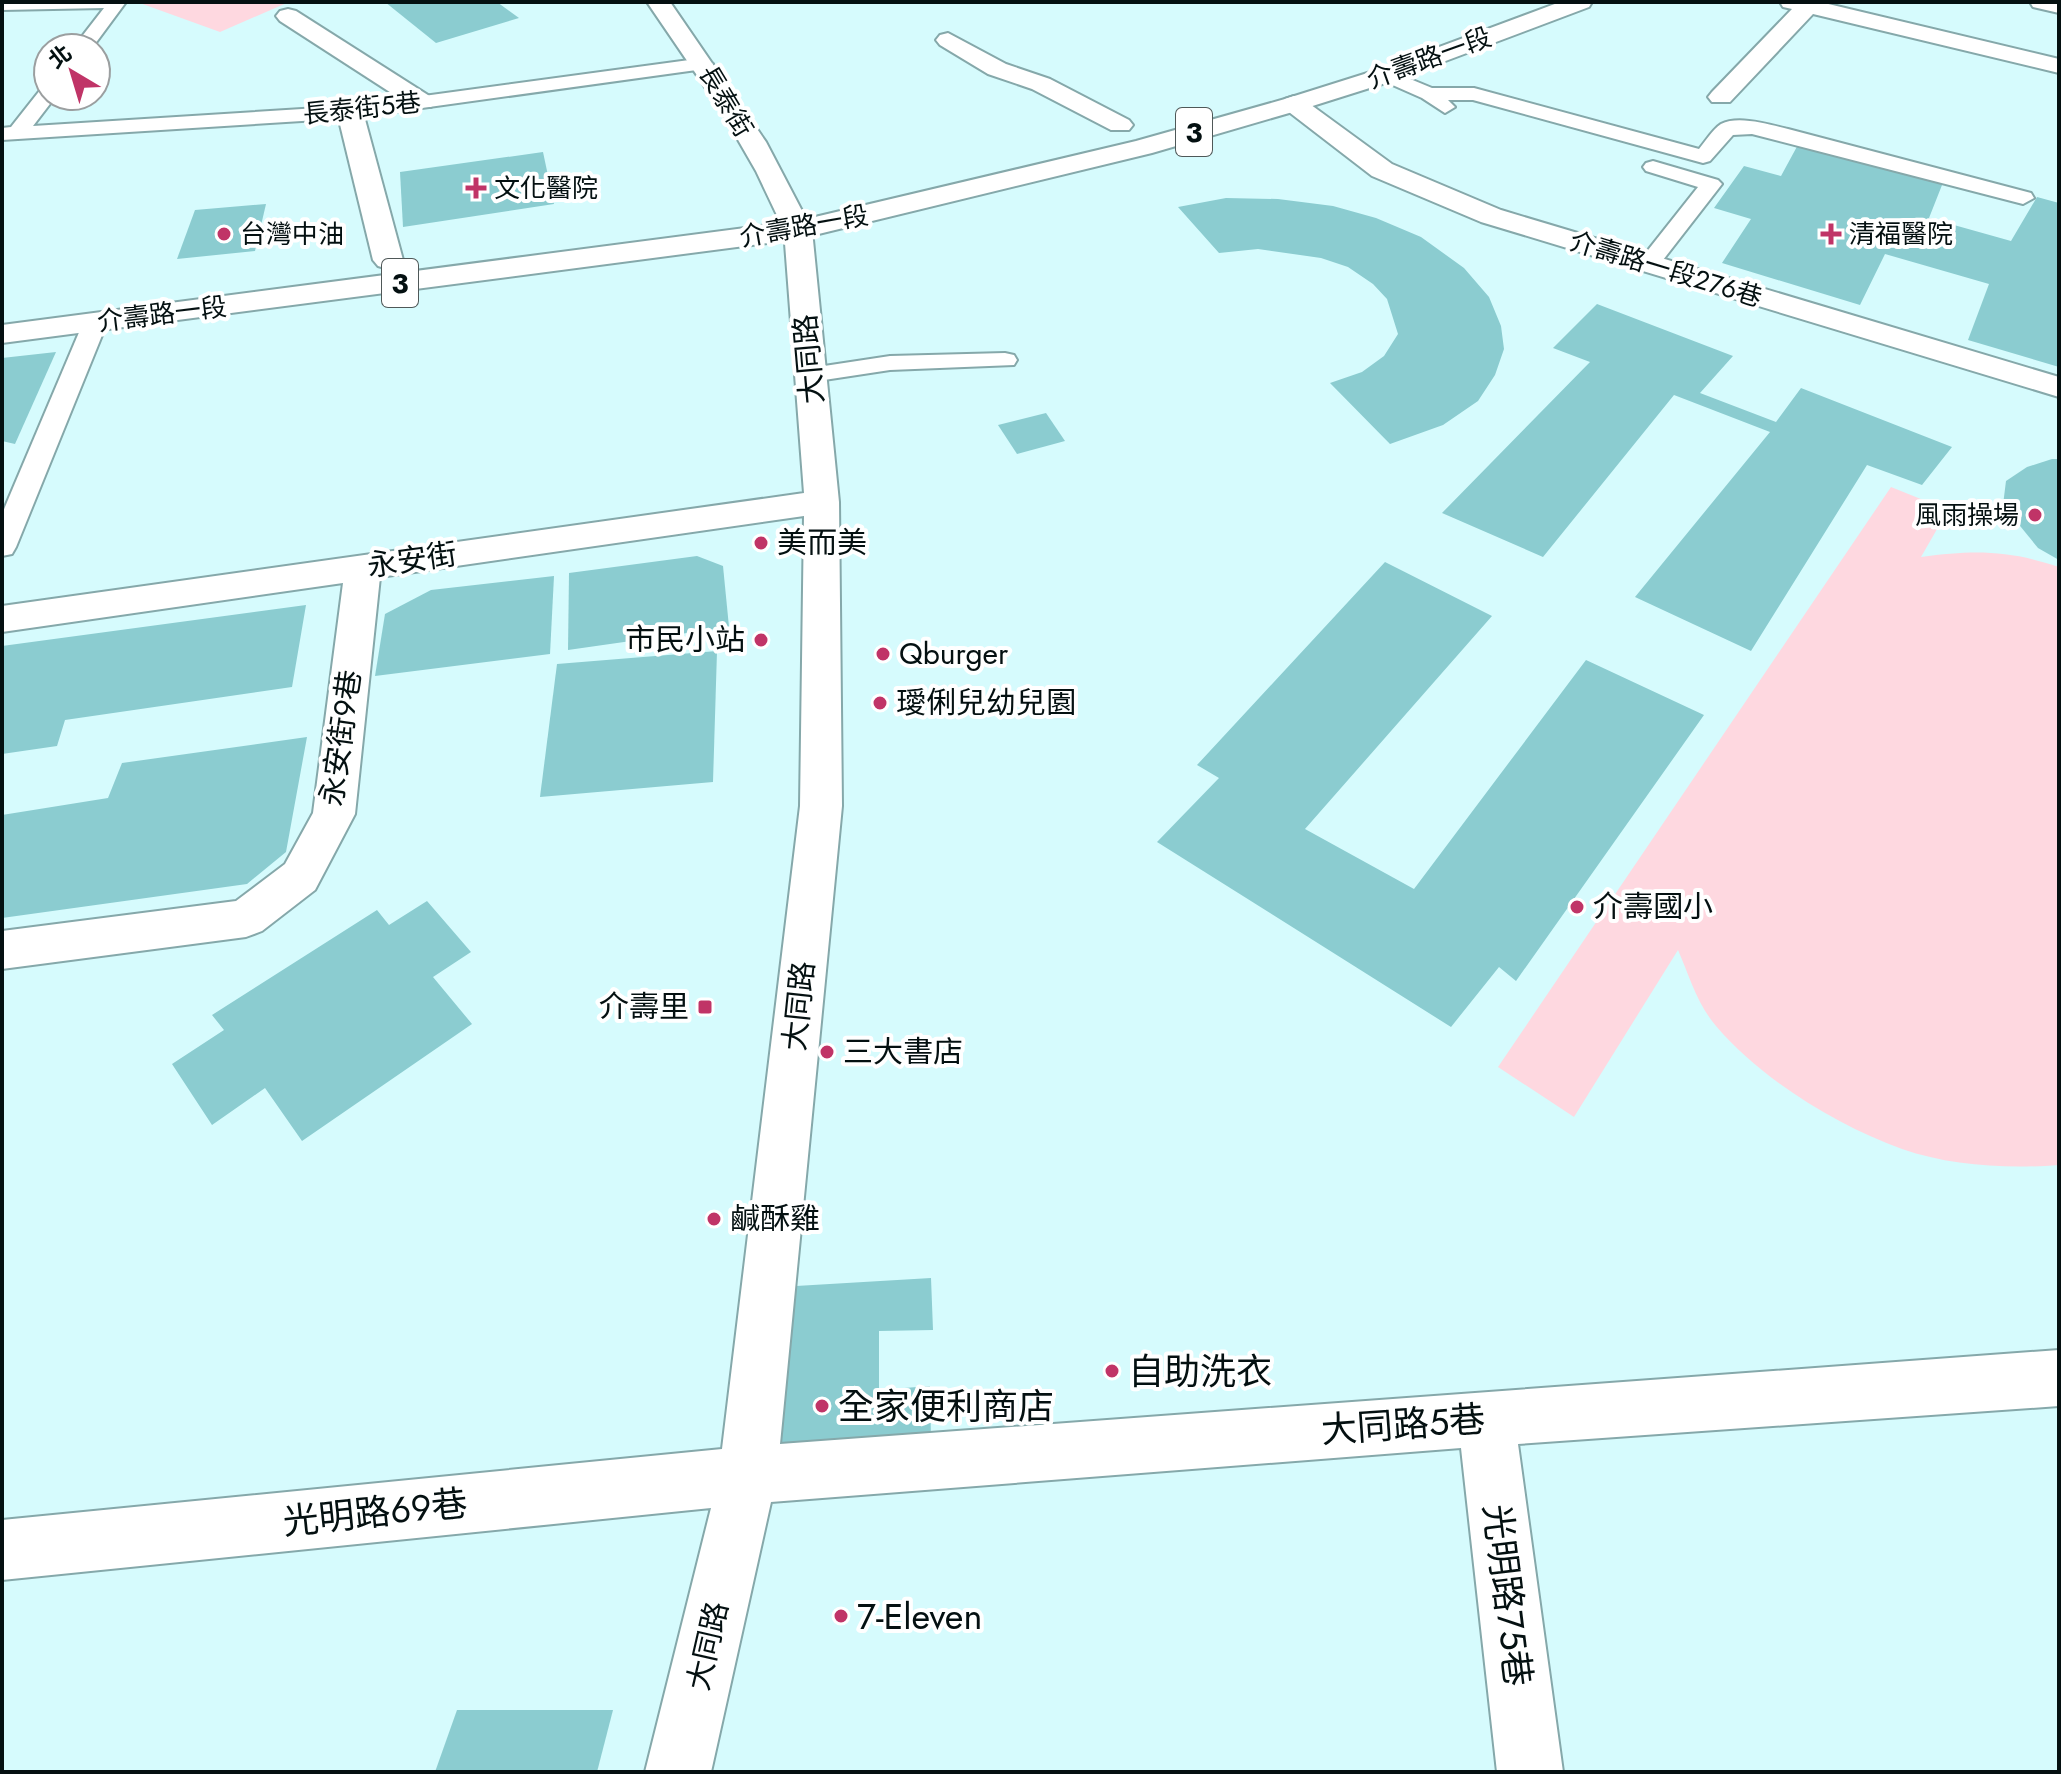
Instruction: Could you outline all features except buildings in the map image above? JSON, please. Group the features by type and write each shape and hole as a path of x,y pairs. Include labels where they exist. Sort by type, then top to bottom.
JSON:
{"street":[{"name":"長泰街","path":"658,2 704,64 801,210"},
{"name":"介壽路一段","path":"2,334 95,323 801,210 1143,147 1386,75 1581,2"},
{"path":"2041,2 2059,6"},
{"path":"1721,97 1799,4 2059,66"},
{"path":"288,16 422,102"},
{"path":"948,40 997,69 1041,84 1120,125"},
{"name":"介壽路一段276巷","path":"1294,104 1382,170 1491,216 2059,387"},
{"path":"350,112 388,260"},
{"name":"3","path":"1091,133 1148,117"},
{"name":"介壽路一段","path":"877,185 1062,141"},
{"name":"介壽路一段","path":"43,301 801,210"},
{"name":"大同路","path":"678,1772 748,1475 821,806 822,502 801,210"},
{"name":"永安街","path":"2,619 822,502"},
{"name":"永安街9巷","path":"2,950 246,918 300,877 334,814 363,567"},
{"name":"大同路5巷","path":"748,1475 2059,1378"},
{"name":"光明路75巷","path":"1486,1418 1530,1772"},
{"name":"光明路69巷","path":"2,1550 748,1475"}],"lane":[{"path":"2,5 111,2"},
{"path":"94,32 117,2"},
{"name":"長泰街5巷","path":"10,133 350,112 704,64"},
{"path":"1386,75 1429,94 1443,106 1502,123"},
{"path":"1429,94 1474,94 1703,157 1727,129 1752,128 2023,198"},
{"path":"10,133 32,110"},
{"path":"1648,264 1742,144 1785,155"},
{"path":"1636,162 1711,184"},
{"path":"2,547 95,323"},
{"path":"811,375 890,363 1005,360"}],"shaded area":[{"path":"137,2 289,2 220,32"},
{"path":"1891,487 1948,510 1921,557 1991,553 2023,557 2059,567 2059,1165 2000,1166 1960,1163 1921,1155 1877,1139 1826,1114 1777,1082 1734,1046 1709,1017 1678,950 1574,1117 1498,1067"}],"place":[{"name":"文化醫院","path":"476,188"},
{"name":"台灣中油","path":"224,234"},
{"name":"清福醫院","path":"1831,234"},
{"name":"風雨操場","path":"2035,515"},
{"name":"美而美","path":"761,543"},
{"name":"市民小站","path":"761,640"},
{"name":"Qburger","path":"883,654"},
{"name":"璦俐兒幼兒園","path":"880,703"},
{"name":"介壽國小","path":"1577,907"},
{"name":"介壽里","path":"705,1007"},
{"name":"三大書店","path":"827,1052"},
{"name":"鹹酥雞","path":"714,1219"},
{"name":"自助洗衣","path":"1112,1371"},
{"name":"全家便利商店","path":"822,1406"},
{"name":"7-Eleven","path":"841,1616"}]}
